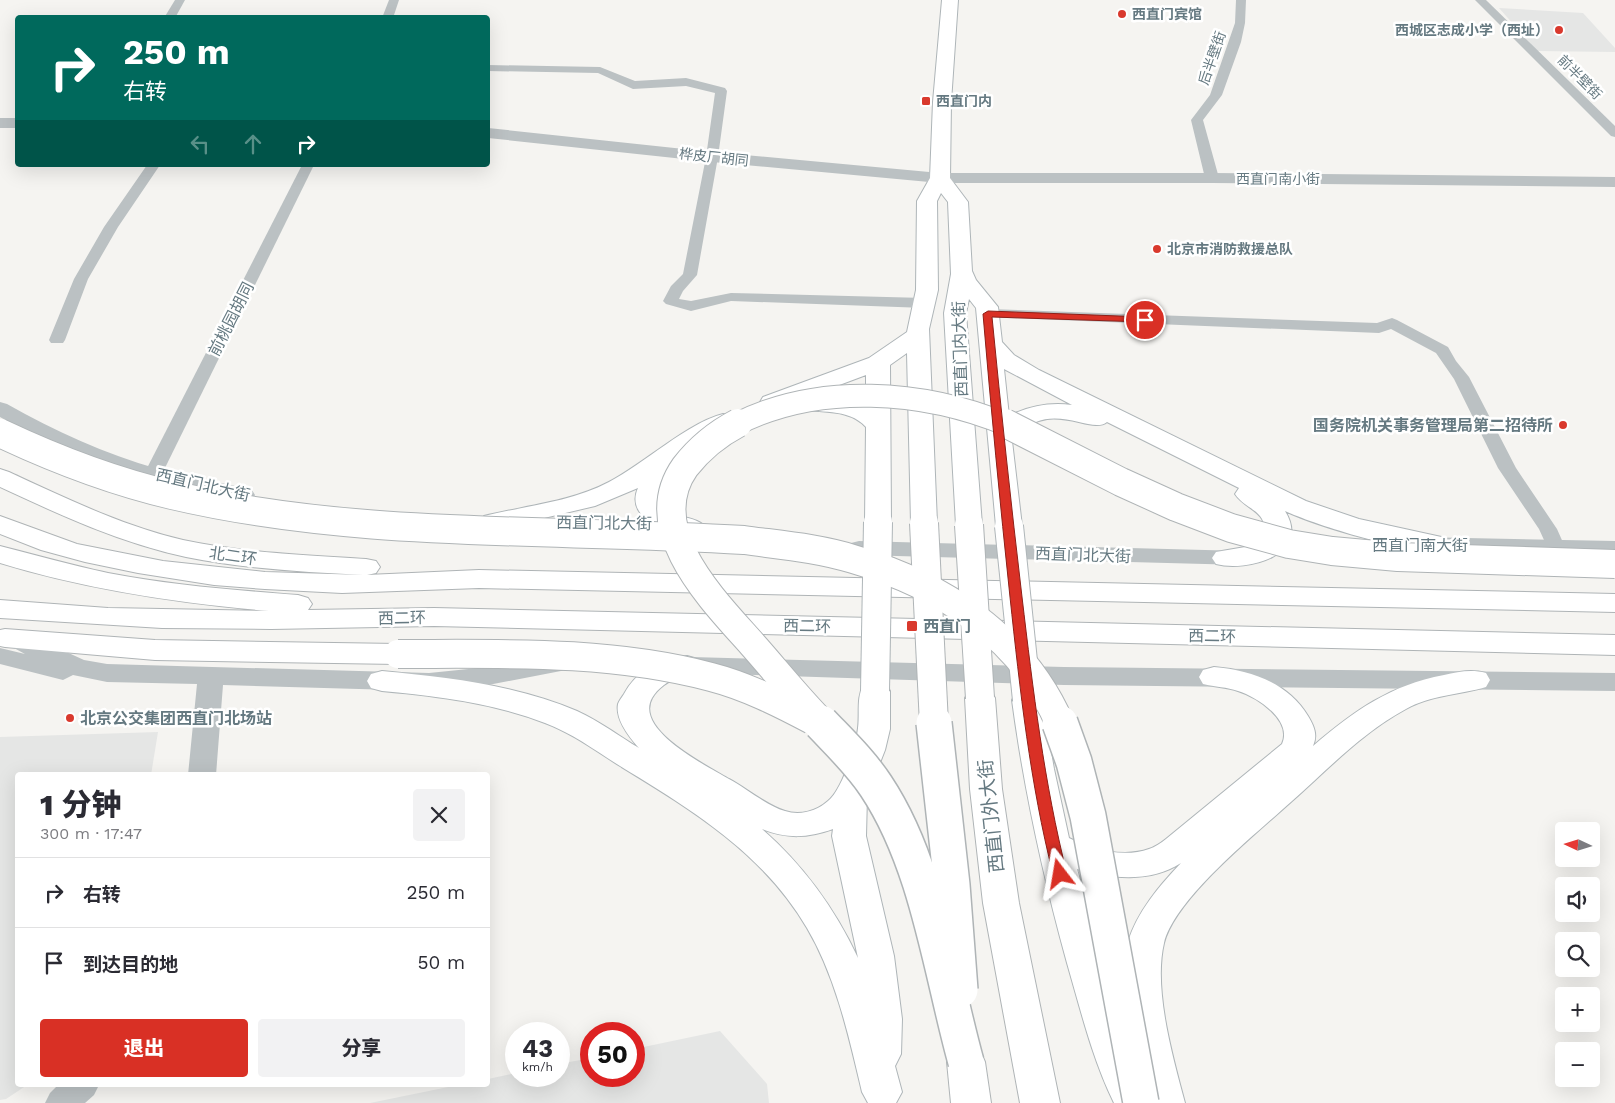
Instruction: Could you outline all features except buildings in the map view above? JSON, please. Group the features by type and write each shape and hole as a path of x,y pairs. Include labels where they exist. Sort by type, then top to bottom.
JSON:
{"main road":[{"name":"西直门内大街","path":"950,0 942,102 940,178 927,201 928,265 926,303 919,321 918,335 933,715 952,884 966,1062"},
{"name":"西直门内大街","path":"940,178 958,202 962,271 955,313 969,525"},
{"path":"962,271 966,282 987,306 999,440 1027,700 1039,778 1066,897 1113,1057 1134,1103"},
{"path":"493,522 575,503 605,493 635,479 722,421 878,362 918,335"},
{"path":"990,343 1001,357 1031,375 1109,412 1286,502 1319,516 1349,525 1405,539 1436,544"},
{"path":"878,362 878,522 873,736 851,796 849,836 877,965 883,1019 883,1098"},
{"path":"971,1103 966,1062 925,900 902,832 886,801 868,773 848,749 825,727 701,584 683,555 675,536 669,512 673,491 683,471 693,457 711,440 729,428 752,418 804,401 849,396 923,400 971,412 1024,432 1119,481 1190,514 1240,532 1297,546 1406,558 1615,564"},
{"path":"697,528 667,521 654,514 647,501 648,494 658,476 712,433 749,416 789,403 818,404 854,410 870,415 878,426"},
{"path":"999,440 1011,426 1031,414 1053,411 1084,415 1098,420 1258,500 1270,509 1275,516 1278,528 1275,542 1270,548 1262,552 1226,558"},
{"path":"0,433 64,462 108,477 181,497 257,511 344,523 423,529 687,537 771,542 815,549 852,558 893,572 945,596 987,627 1017,655 1039,681 1068,742 1085,794 1141,1103"},
{"name":"北二环","path":"0,477 102,522 182,548 252,559 389,568 479,579"},
{"path":"0,524 31,538 70,551 192,574 278,582 344,584 479,579 1615,603"},
{"name":"西直门外大街","path":"969,525 983,741 993,846 1001,903 1040,1103"},
{"path":"0,554 85,577 139,587 209,597 434,617"},
{"name":"西二环","path":"0,609 105,616 252,620 434,617 1615,645"},
{"path":"1,636 375,671 571,657 672,669 711,677 778,703 825,727"},
{"path":"694,666 677,667 656,676 640,691 633,704 634,717 638,724 662,752 769,818 785,824 810,823 827,818 840,810 851,796"},
{"path":"375,671 420,684 529,706 570,721 687,791 745,831 779,863 806,897 832,940 849,979 866,1029 883,1098"},
{"path":"1053,845 1074,856 1115,864 1136,864 1159,860 1178,848 1295,750 1299,744 1299,732 1292,716 1280,703 1266,692 1247,683 1214,677"},
{"path":"1165,1103 1154,1060 1142,973 1146,942 1154,922 1166,905 1211,855 1337,743 1376,713 1398,700 1417,693 1454,683 1475,680"}],"street":[{"path":"171,15 180,0"},
{"path":"388,15 394,0"},
{"name":"后半壁街","path":"1212,178 1197,120 1216,95 1235,42 1240,23 1241,0"},
{"name":"前半壁街","path":"1480,0 1615,133"},
{"path":"490,68 600,70 633,85 686,82 722,91 690,275 676,289 671,301 691,306 731,297 926,303"},
{"path":"0,123 15,123"},
{"name":"桦皮厂胡同","path":"490,132 712,157 940,178"},
{"path":"57,340 81,279 111,227 153,167"},
{"name":"前桃园胡同","path":"153,474 307,167"},
{"name":"西直门南小街","path":"940,178 1212,178 1615,182"},
{"path":"988,314 1379,328 1392,323 1442,350 1449,363 1461,377 1507,468 1548,529 1556,547"},
{"name":"西直门北大街","path":"0,408 30,426 87,451 153,474 223,492 328,510 410,518 493,522 628,523 697,528 811,544 874,549 1226,558"},
{"path":"0,424 30,426"},
{"name":"西直门南大街","path":"1226,558 1257,557 1367,545 1436,544 1615,548"},
{"path":"1,636 54,670 211,676 375,671 458,680 534,666 572,663 1080,676 1615,682"},
{"path":"202,772 211,676"},
{"path":"62,1103 80,1087"}],"shaded area":[{"name":"西城区志成小学（西址）","path":"1499,8 1583,13 1615,48 1615,52 1537,51"},
{"path":"158,732 151,772 15,772 15,1087 24,1087 6,1099 0,1100 0,737"},
{"path":"720,1031 767,1084 769,1103 370,1103 448,1087 490,1087 490,1079 505,1075 505,1087 570,1087 570,1062 580,1060 580,1087 645,1087 645,1047"}],"place":[{"name":"西直门宾馆","path":"1122,14"},
{"name":"西城区志成小学（西址）","path":"1559,30"},
{"name":"西直门内","path":"926,101"},
{"name":"北京市消防救援总队","path":"1157,249"},
{"name":"国务院机关事务管理局第二招待所","path":"1563,425"},
{"name":"西直门","path":"912,626"},
{"name":"北京公交集团西直门北场站","path":"70,718"}],"route":[{"path":"1060,874 1049,831 1030,724 999,440 988,314 1145,320"}]}
